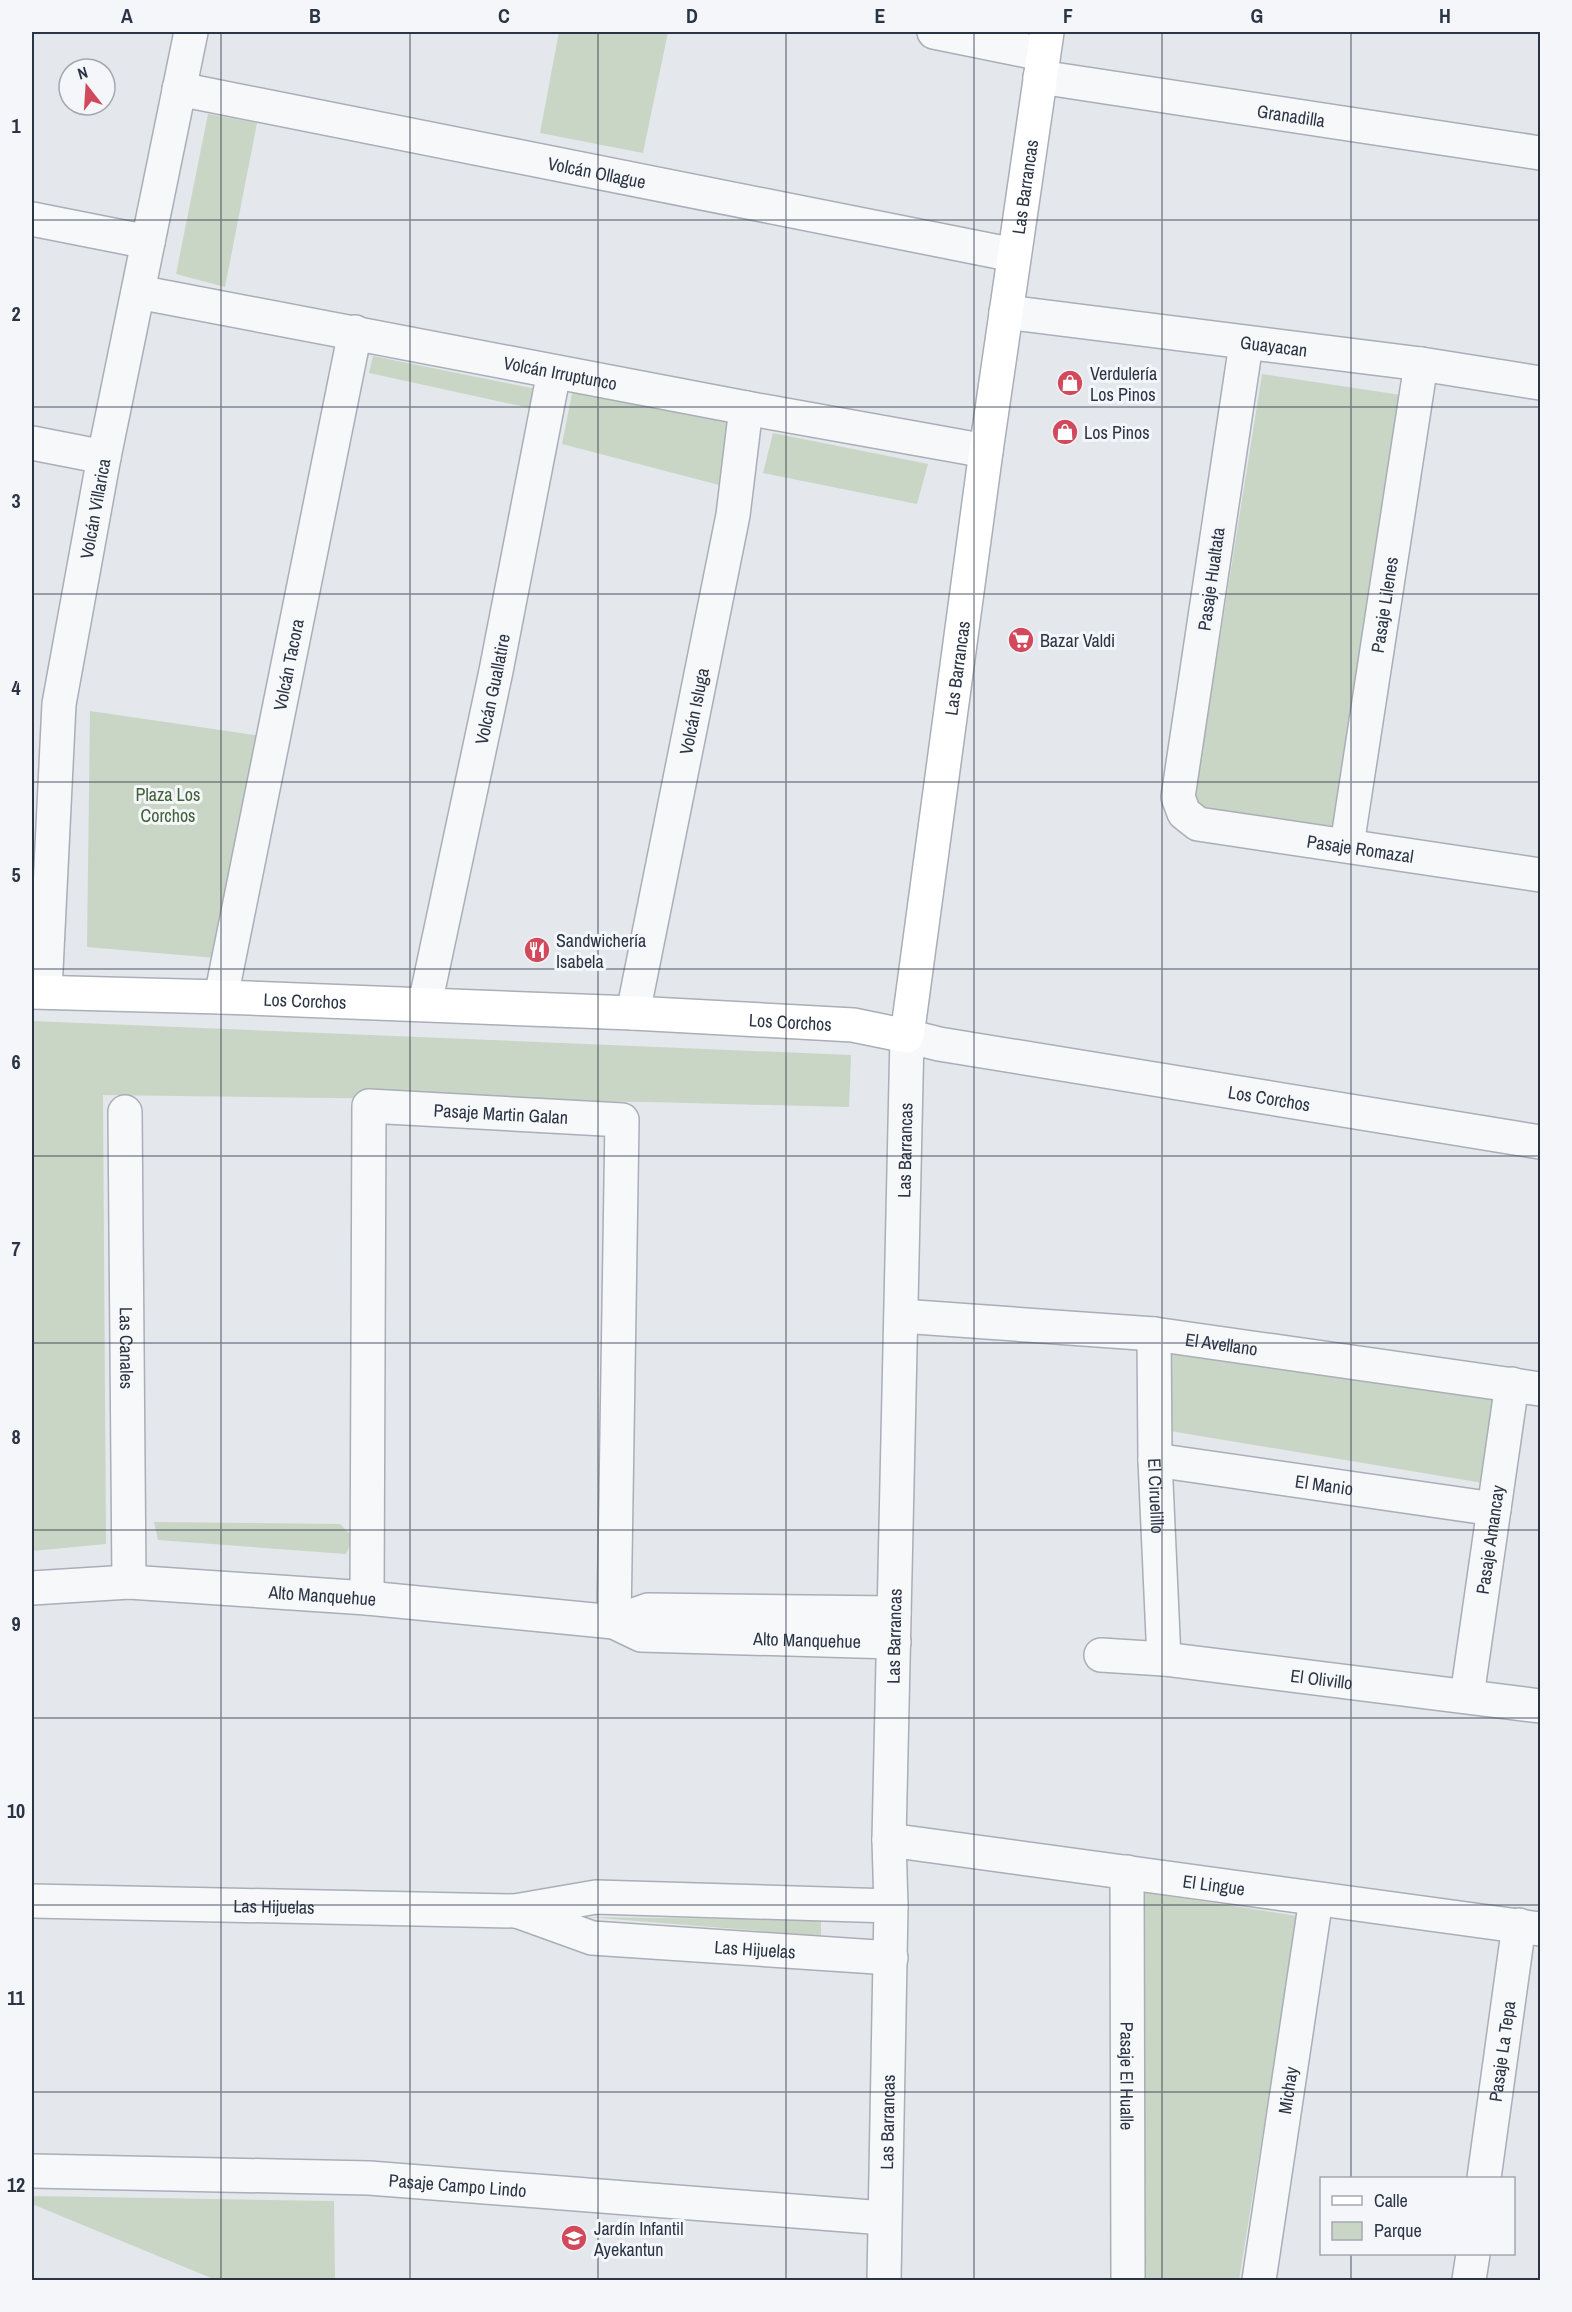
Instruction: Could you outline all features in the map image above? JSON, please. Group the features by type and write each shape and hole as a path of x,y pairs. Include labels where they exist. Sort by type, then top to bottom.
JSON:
{"street":[{"name":"Volcán Villarica","path":"38,992 59,704 104,457 179,89 188,32"},
{"name":"Granadilla","path":"934,32 1540,153"},
{"name":"Las Barrancas","path":"884,2280 891,1958 889,1840 907,1036 986,451 1043,54"},
{"name":"Volcán Ollague","path":"179,89 1014,255"},
{"path":"32,219 148,242"},
{"name":"Volcán Irruptunco","path":"138,291 554,372 986,451"},
{"name":"Guayacan","path":"1006,312 1246,344 1421,364 1540,383"},
{"name":"Volcán Tacora","path":"221,997 355,332"},
{"name":"Pasaje Hualtata","path":"1184,813 1178,797 1246,344"},
{"name":"Pasaje Lilenes","path":"1347,845 1421,364"},
{"name":"Volcán Guallatire","path":"425,1004 496,670 554,372"},
{"name":"Volcán Isluga","path":"633,1013 733,515 746,408"},
{"path":"32,443 104,457"},
{"name":"Pasaje Romazal","path":"1184,813 1198,824 1540,875"},
{"name":"Los Corchos","path":"38,992 425,1004 853,1025 939,1044 1540,1142"},
{"name":"Pasaje Martin Galan","path":"367,1598 369,1106 622,1120 614,1622"},
{"name":"Las Canales","path":"125,1112 129,1582"},
{"name":"El Avellano","path":"901,1316 1154,1334 1526,1387"},
{"name":"El Ciruelillo","path":"1154,1334 1155,1460 1164,1659"},
{"name":"Pasaje Amancay","path":"1467,1696 1494,1509 1526,1387"},
{"name":"El Manio","path":"1155,1460 1494,1509"},
{"name":"Alto Manquehue","path":"32,1588 129,1582 367,1598 614,1622 641,1635 894,1627"},
{"name":"El Olivillo","path":"1101,1655 1164,1659 1540,1706"},
{"name":"El Lingue","path":"889,1840 1530,1927"},
{"name":"Pasaje El Hualle","path":"1127,1872 1128,2280"},
{"name":"Las Hijuelas","path":"32,1901 515,1911 596,1897 891,1906"},
{"name":"Michay","path":"1259,2280 1316,1899"},
{"name":"Las Hijuelas","path":"515,1911 592,1938 891,1958"},
{"name":"Pasaje La Tepa","path":"1484,2177 1530,1927"},
{"name":"Pasaje Campo Lindo","path":"32,2171 369,2178 884,2218"},
{"path":"1469,2280 1473,2255"}],"green space":[{"path":"559,32 668,32 643,153 540,133"},
{"path":"208,114 257,123 225,287 176,274"},
{"path":"373,356 536,389 530,408 369,373"},
{"path":"1262,374 1401,395 1337,830 1193,808"},
{"path":"573,388 735,423 723,486 562,444"},
{"path":"773,433 928,464 917,504 763,473"},
{"name":"Plaza Los Corchos","path":"90,711 262,736 216,958 87,947"},
{"path":"32,1021 851,1055 849,1107 103,1095 106,1544 32,1551"},
{"path":"1161,1340 1502,1393 1489,1484 1164,1430"},
{"path":"154,1522 340,1524 353,1537 346,1554 158,1540"},
{"path":"1142,1892 1298,1916 1239,2280 1139,2280"},
{"path":"587,1917 821,1920 821,1936"},
{"path":"32,2196 334,2201 335,2280 216,2280 32,2204"}],"place":[{"name":"Verdulería Los Pinos","path":"1070,383"},
{"name":"Los Pinos","path":"1065,432"},
{"name":"Bazar Valdi","path":"1021,640"},
{"name":"Sandwichería Isabela","path":"537,950"},
{"name":"Jardín Infantil Ayekantun","path":"574,2238"}]}
